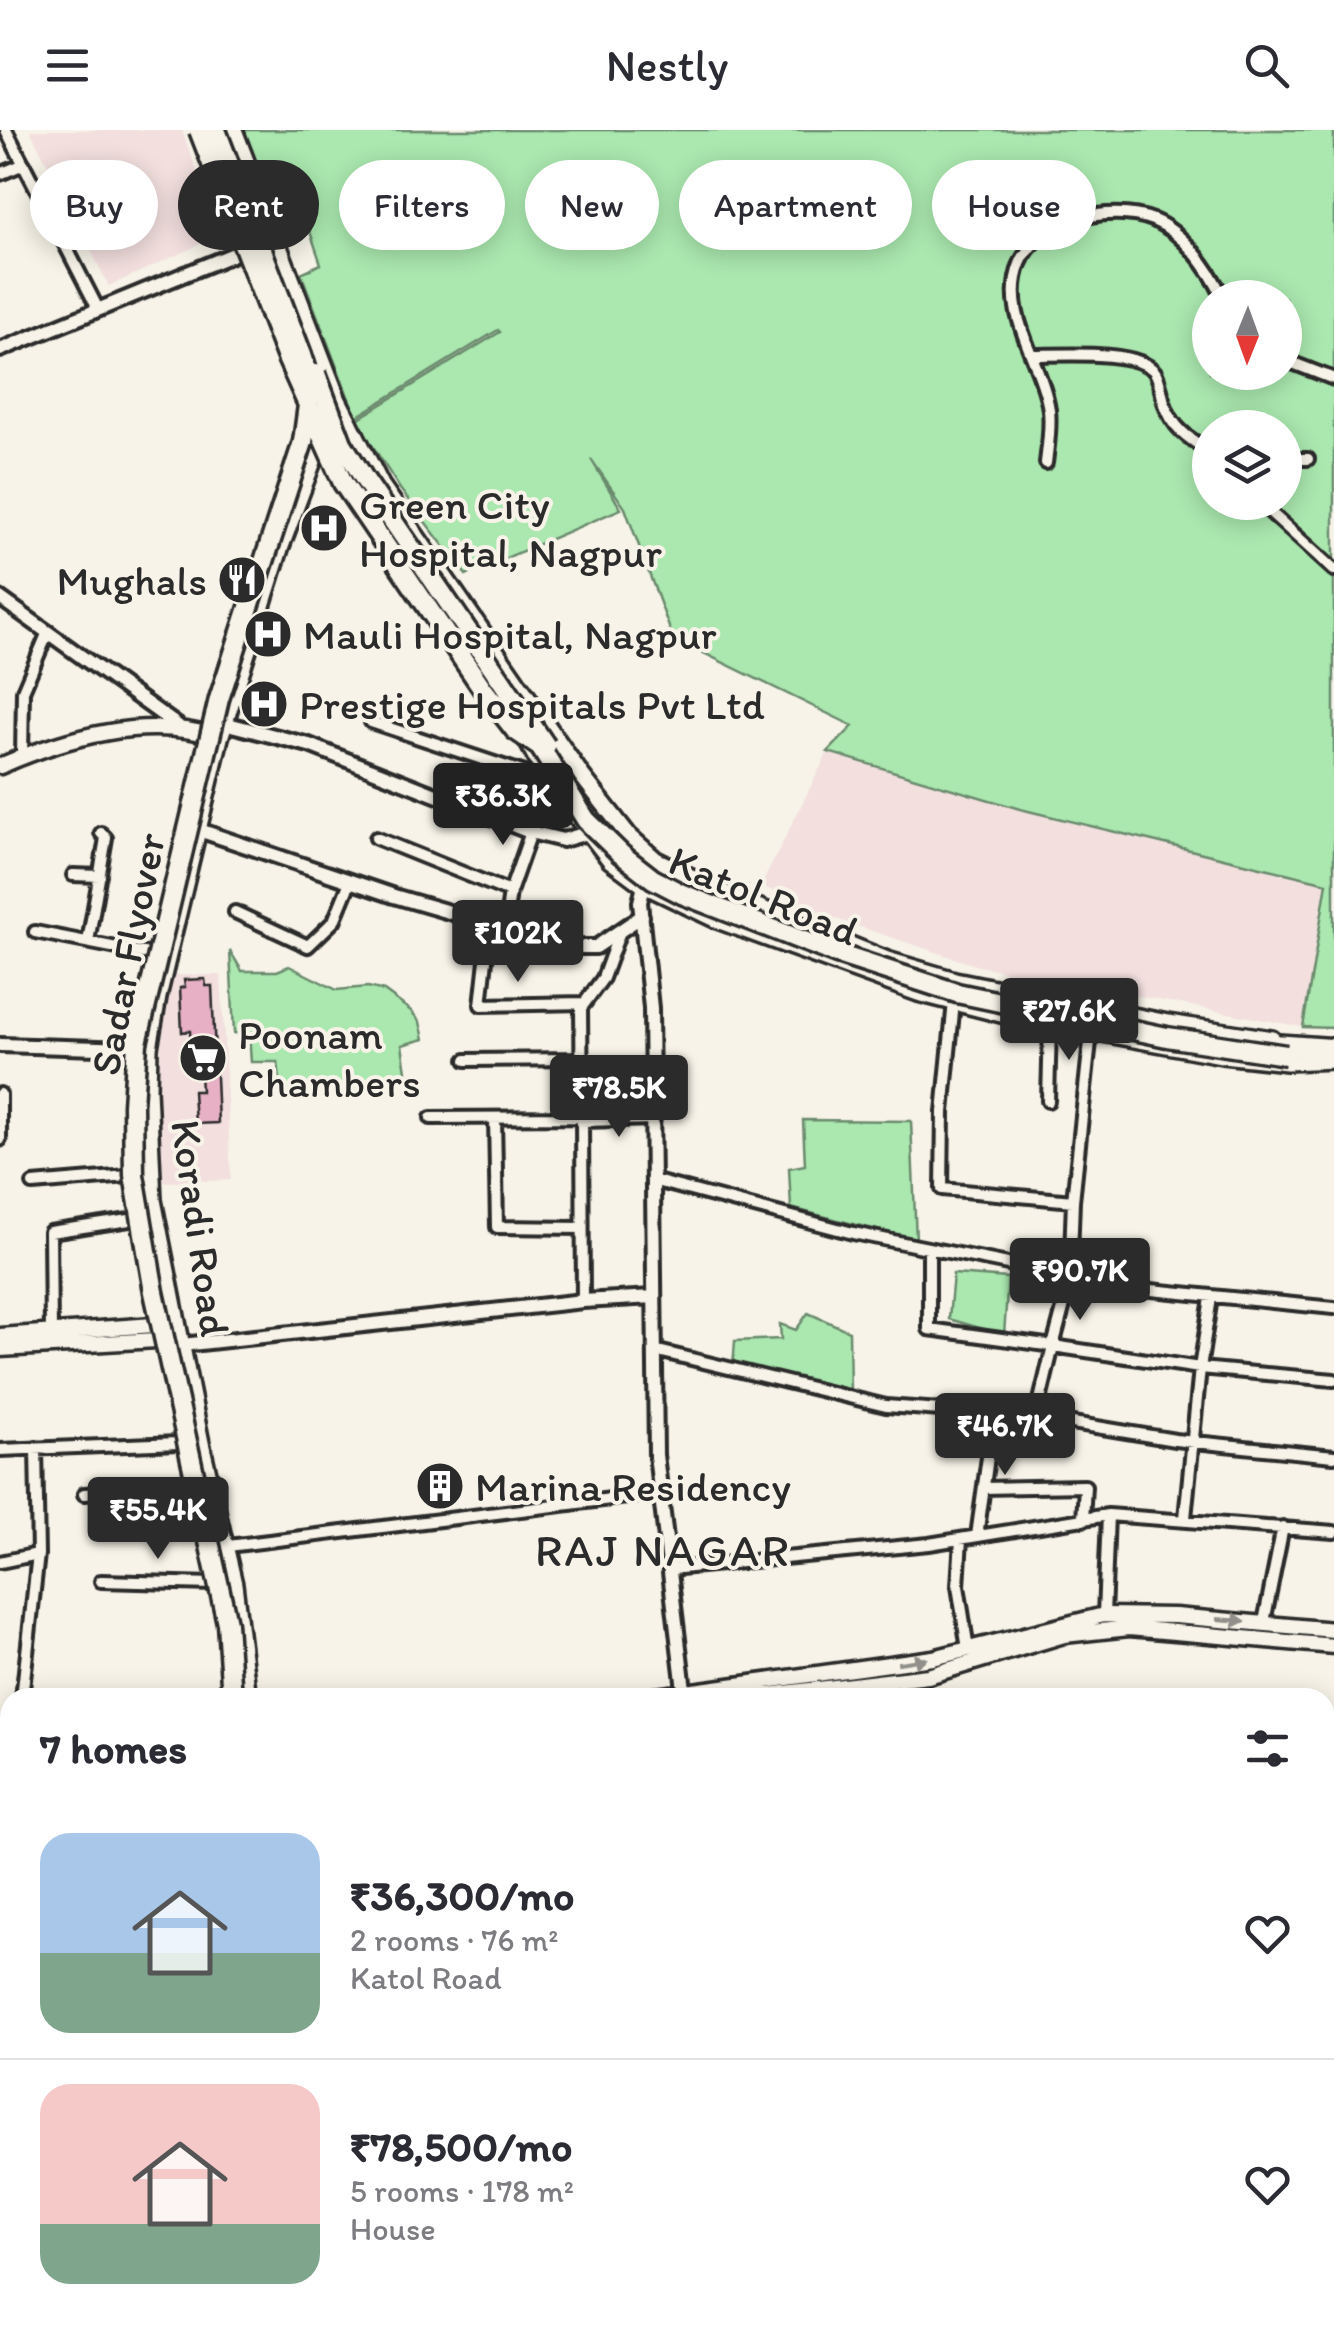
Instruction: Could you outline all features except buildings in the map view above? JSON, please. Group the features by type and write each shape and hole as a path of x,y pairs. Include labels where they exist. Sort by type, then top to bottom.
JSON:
{"highway":[{"path":"203,130 287,358 343,483 483,689 515,730 540,747 586,820 621,854 653,879 682,894 916,981 1167,1037 1332,1054"},
{"name":"Sadar Flyover","path":"216,130 302,355 311,383 311,406 303,442 218,699 191,809 137,1043 133,1158 154,1292 227,1623 235,1688"},
{"path":"224,130 324,378 342,443 577,795 626,851 672,880 732,907 861,958 942,983 1287,1051"},
{"name":"Sadar Flyover","path":"236,1688 233,1626 148,1228 140,1161 143,1037 225,693 306,446 324,378"}],"main road":[{"name":"Katol Road","path":"203,130 215,160"},
{"path":"234,130 246,160"},
{"name":"Katol Road","path":"252,250 315,405 351,477 510,714 549,781 610,860 642,884 717,920 954,1002 1050,1025 1222,1056 1287,1062 1332,1054"},
{"path":"280,250 324,378 338,400"},
{"name":"Koradi Road","path":"247,1688 244,1645 148,1159 149,1048 205,725 324,378"},
{"name":"Katol Road","path":"338,400 380,486 582,776 629,836 656,860 728,896 871,953 955,980 1332,1054"},
{"name":"Koradi Road","path":"224,1688 224,1644 214,1584 156,1337 128,1176 127,1110 132,1049 153,955 190,827 280,549 338,400"},
{"path":"306,482 330,472 351,477"},
{"path":"0,766 53,746 134,727 205,725 222,730"},
{"path":"0,1336 51,1332 156,1337"},
{"path":"0,1349 156,1337"},
{"path":"732,1688 968,1649 1104,1616 1175,1616 1334,1630"},
{"path":"827,1688 928,1676 1064,1635 1129,1628 1334,1646"}],"street":[{"path":"6,130 98,309"},
{"path":"0,174 24,164"},
{"path":"1046,463 1049,410 1016,313 1019,266 1030,246 1060,222 1123,214 1155,221 1194,254 1211,280"},
{"path":"0,350 244,250"},
{"path":"1032,354 1116,357 1146,364 1156,373 1178,430 1192,440"},
{"path":"1302,367 1334,379"},
{"path":"1302,458 1308,458"},
{"path":"1280,520 1334,570"},
{"path":"0,598 178,726"},
{"path":"22,757 23,692 48,632"},
{"path":"371,722 549,781 510,892 505,926 488,942 481,1006 584,1004"},
{"path":"222,730 309,746 530,832 563,840 587,833"},
{"path":"190,827 350,882 569,946 596,946 642,916"},
{"path":"88,942 106,838 101,833"},
{"path":"376,838 510,892"},
{"path":"656,860 642,884 654,1118 654,1350 660,1493 683,1688"},
{"path":"74,874 100,876"},
{"path":"235,912 308,946 334,921 350,882"},
{"path":"584,1301 581,1058 584,1004 603,978 620,930"},
{"path":"35,932 153,955"},
{"path":"954,1002 943,1112 942,1189 1073,1201"},
{"path":"1048,1101 1050,1025"},
{"path":"1036,1417 1070,1282 1073,1201 1092,1032"},
{"path":"0,1045 132,1049"},
{"path":"466,1060 581,1058"},
{"path":"0,1094 0,1140"},
{"path":"430,1118 654,1118"},
{"path":"495,1118 497,1227 582,1228"},
{"path":"34,1184 128,1176"},
{"path":"652,1180 929,1250 1018,1266 1070,1282 1334,1308"},
{"path":"51,1332 50,1232 136,1219"},
{"path":"929,1250 929,1329 1200,1368 1334,1380"},
{"path":"156,1337 182,1345 584,1301 653,1298"},
{"path":"1185,1518 1200,1368 1212,1298"},
{"path":"654,1350 886,1406 1036,1417 1174,1440 1334,1456"},
{"path":"977,1536 994,1414"},
{"path":"0,1450 179,1443"},
{"path":"23,1688 38,1554 36,1448"},
{"path":"984,1488 1084,1486 1083,1520"},
{"path":"84,1494 190,1488"},
{"path":"206,1548 660,1493"},
{"path":"670,1570 961,1539 1108,1515 1334,1532"},
{"path":"1104,1616 1108,1515"},
{"path":"1264,1622 1283,1526"},
{"path":"961,1539 958,1586 968,1649"},
{"path":"0,1562 38,1554"},
{"path":"102,1581 214,1584"}],"shaded area":[{"path":"30,130 182,130 193,160 178,160 178,250 187,250 109,286 91,250 158,250 158,160 45,160"},
{"path":"828,752 1020,809 1327,883 1303,1027 978,966 842,921 761,886"},
{"name":"Poonam Chambers","path":"170,975 221,975 231,1180 162,1182 156,1090"}],"green space":[{"path":"242,130 1334,130 1334,1028 1303,1027 1327,883 1020,809 828,752 853,726 673,638 625,508 591,459 621,509 466,575 400,489 356,420 500,332 356,417 301,273 321,264 316,250 319,160 253,160"},
{"path":"230,951 242,971 277,971 289,966 337,990 368,987 384,991 420,1022 424,1039 402,1045 407,1078 375,1076 373,1091 282,1098 278,1062 251,1062 249,1034 234,1033"},
{"path":"803,1120 911,1121 916,1240 791,1208 789,1168 805,1165"},
{"path":"953,1274 1008,1278 1004,1335 949,1319"},
{"path":"808,1313 849,1331 850,1393 733,1367 735,1341 781,1339 780,1324 796,1330"}],"place":[{"name":"Green City Hospital, Nagpur","path":"324,528"},
{"name":"Mughals","path":"242,580"},
{"name":"Mauli Hospital, Nagpur","path":"268,634"},
{"name":"Prestige Hospitals Pvt Ltd","path":"264,704"},
{"name":"Poonam Chambers","path":"203,1058"},
{"name":"Marina Residency","path":"440,1486"}],"district":[{"name":"RAJ NAGAR","path":"663,1550"}]}
